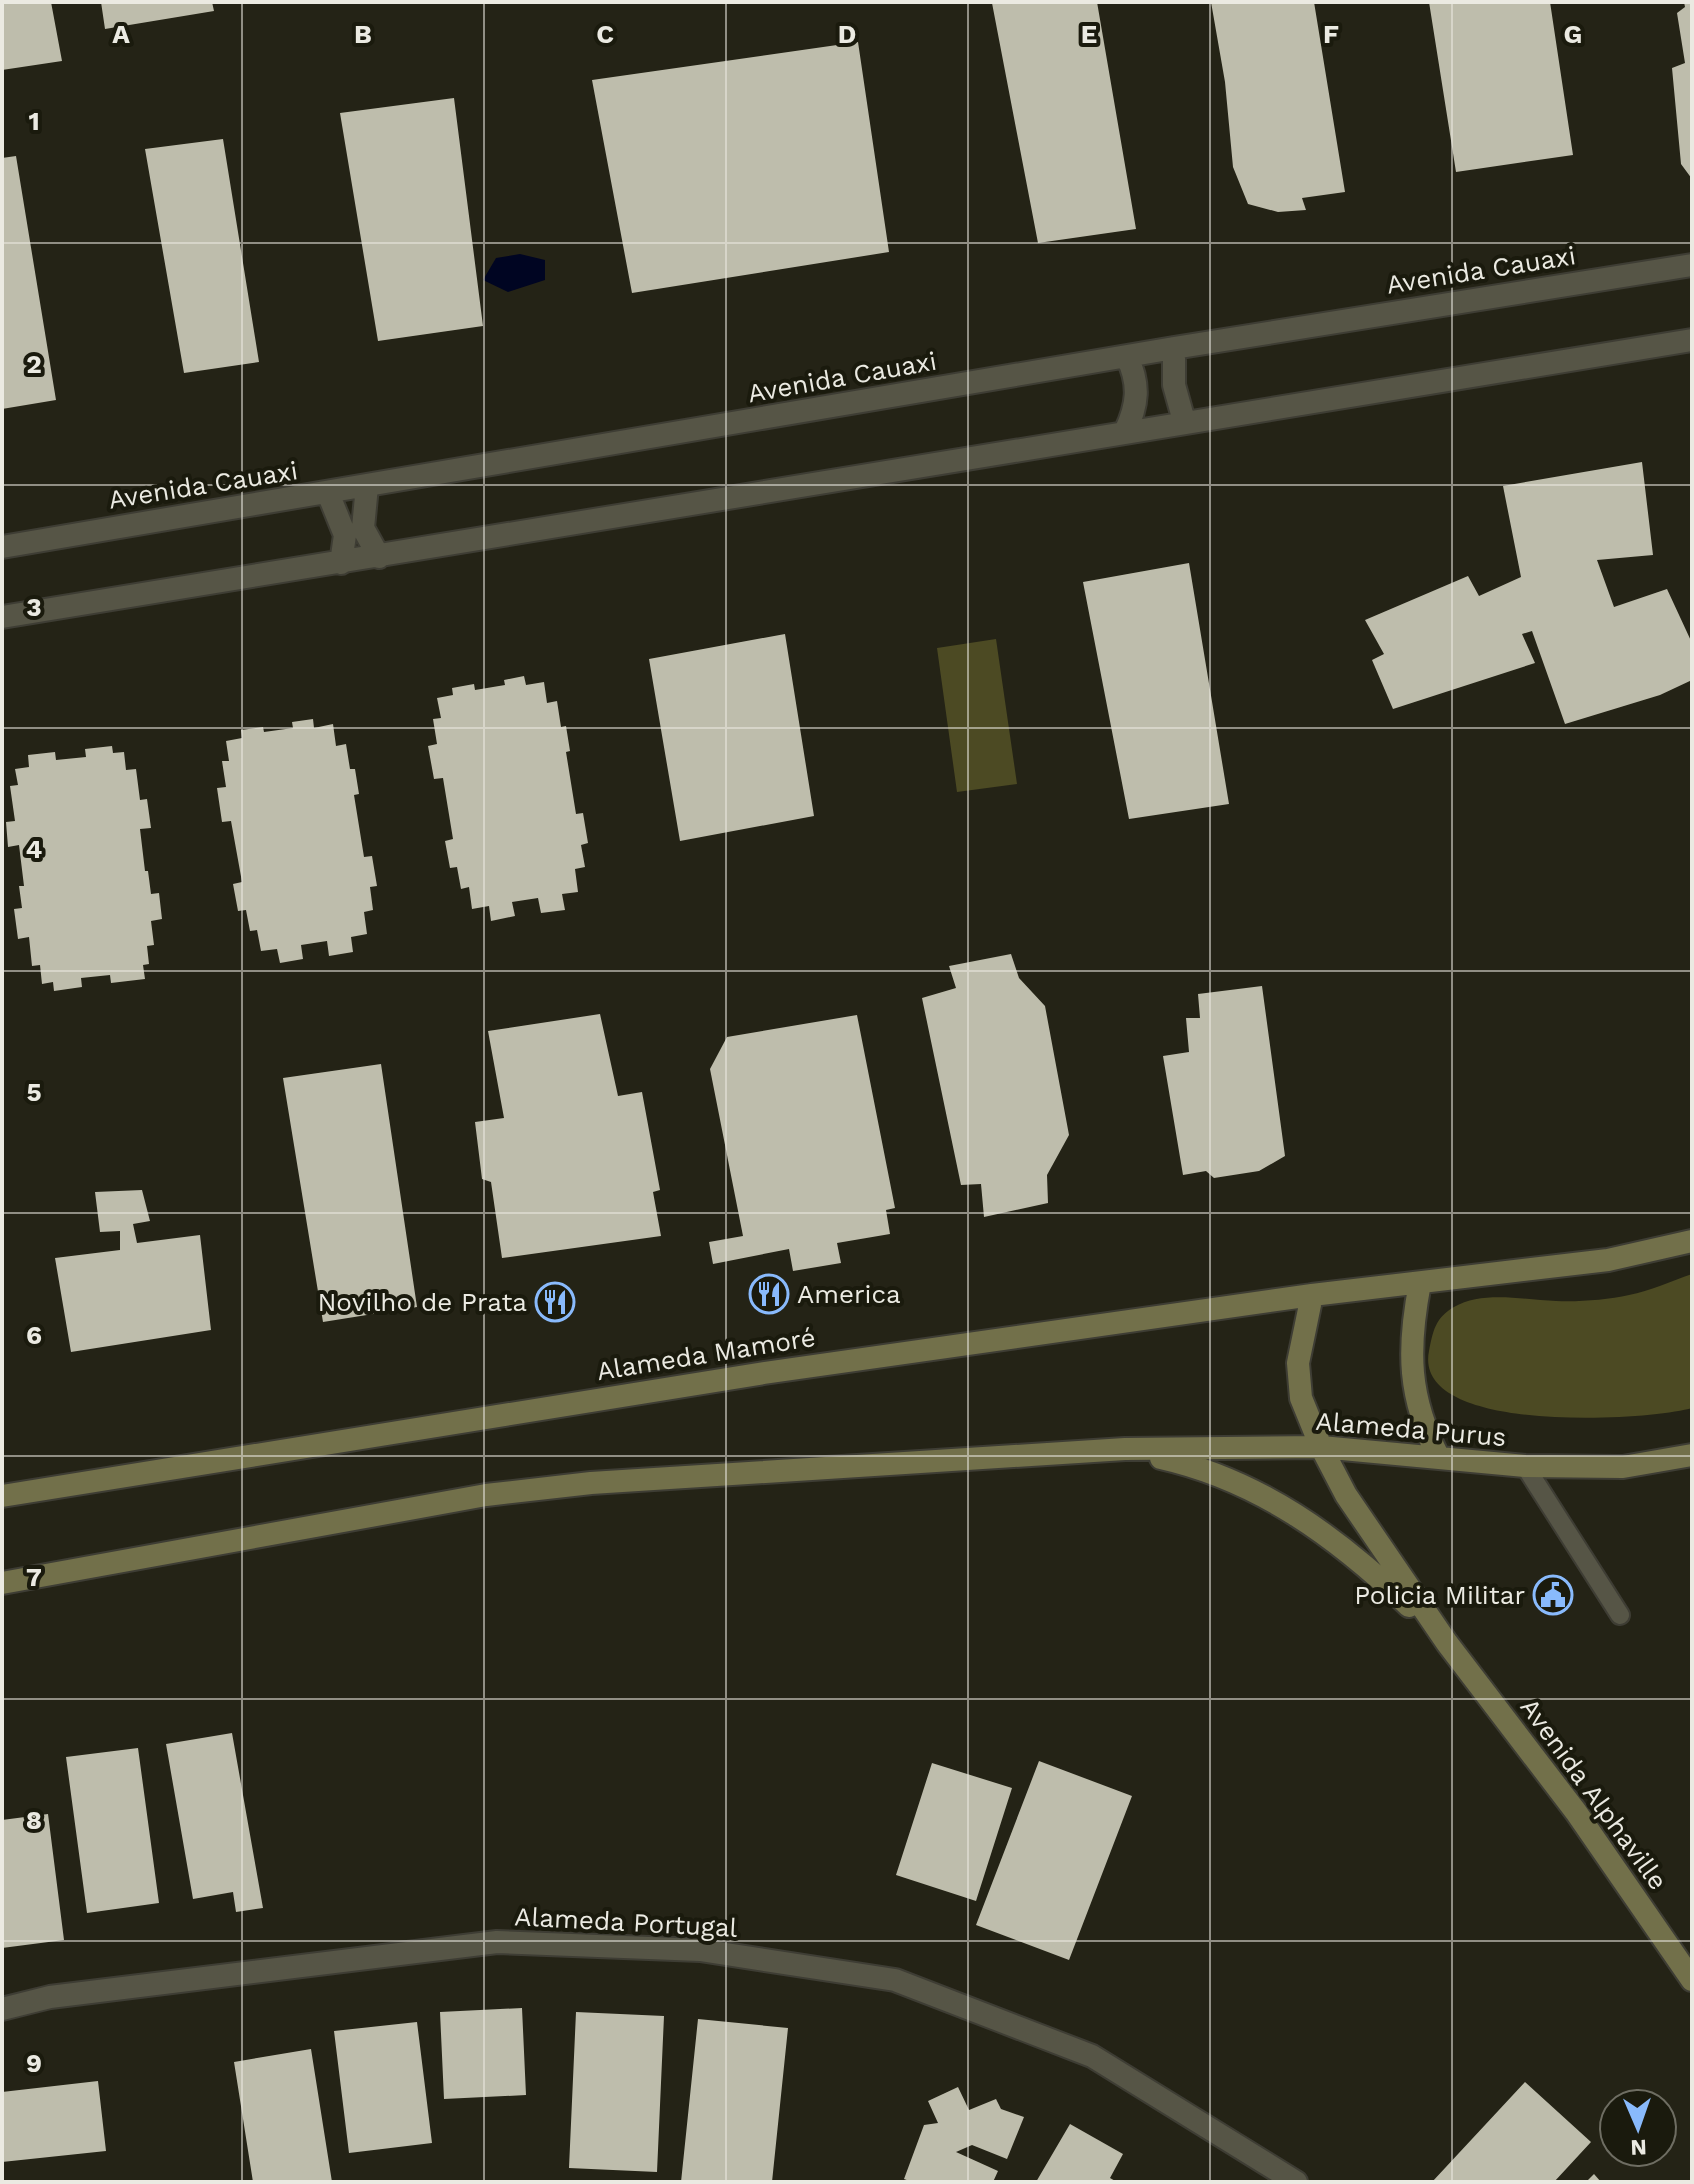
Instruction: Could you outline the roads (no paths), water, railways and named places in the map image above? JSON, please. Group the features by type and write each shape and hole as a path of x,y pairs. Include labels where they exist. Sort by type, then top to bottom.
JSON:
{"main road":[{"path":"1439,1458 1420,1421 1412,1376 1411,1329 1420,1283 1608,1260 1692,1241"},
{"name":"Alameda Mamoré","path":"2,1496 764,1373 1312,1295 1420,1283"},
{"path":"1312,1295 1298,1363 1301,1398 1321,1447 1377,1543 1447,1643"},
{"name":"Alameda Purus","path":"1125,1449 1321,1447 1525,1466 1623,1467 1692,1455"},
{"path":"2,1583 486,1495 591,1483 1125,1449 1203,1467 1290,1508 1361,1560 1447,1643"},
{"name":"Avenida Alphaville","path":"1447,1643 1576,1812 1692,1980"}],"street":[{"name":"Avenida Cauaxi","path":"2,547 1174,348 1692,265"},
{"path":"2,617 1692,340"},
{"path":"1174,348 1174,385 1184,421"},
{"path":"1125,432 1133,415 1137,384 1127,357"},
{"path":"367,486 363,528 379,557"},
{"path":"328,493 345,535 341,563"},
{"name":"Alameda Portugal","path":"2,2009 50,1997 497,1942 700,1950 895,1980 1092,2056 1296,2182"}],"lane":[{"path":"1525,1466 1620,1615"}],"water":[{"path":"520,254 545,260 545,280 508,292 483,280 496,258"}],"place":[{"name":"America","path":"769,1294"},
{"name":"Novilho de Prata","path":"555,1302"},
{"name":"Policia Militar","path":"1553,1595"}]}
